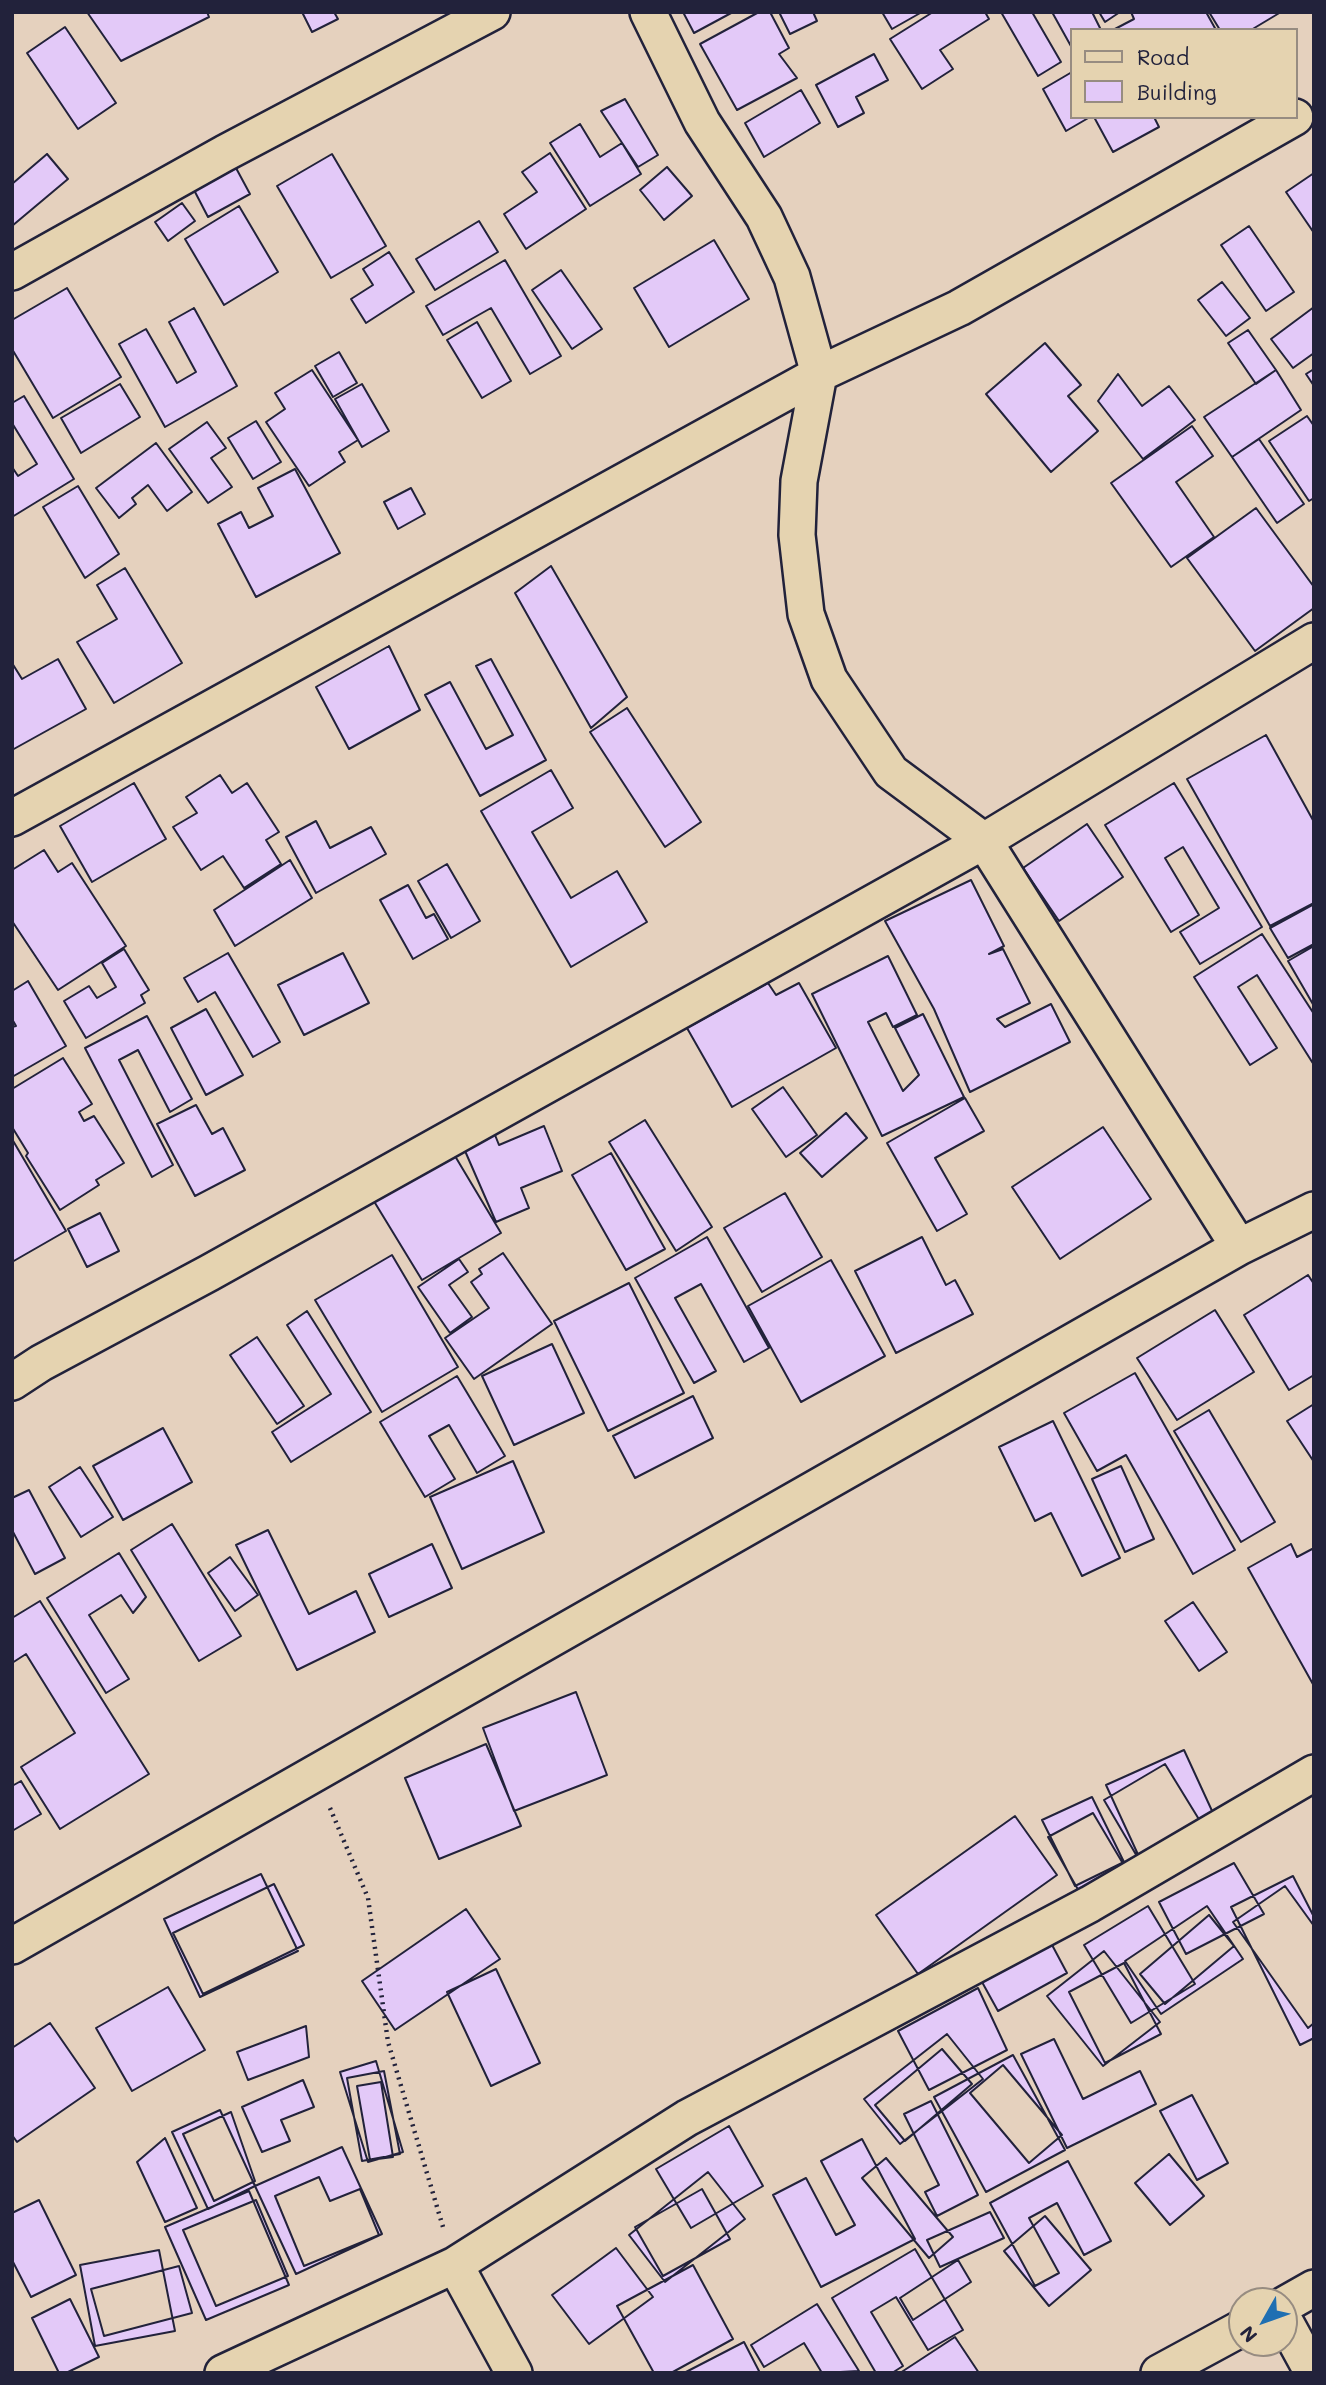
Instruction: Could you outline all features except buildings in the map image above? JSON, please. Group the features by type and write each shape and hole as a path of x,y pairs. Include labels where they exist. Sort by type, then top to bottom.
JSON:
{"street":[{"path":"12,272 225,153 492,12"},
{"path":"648,12 702,122 764,217 792,277 819,374 797,508 806,614 829,680 891,772 984,841 1239,1247"},
{"path":"1298,116 1314,107"},
{"path":"12,818 819,374 959,308 1292,119"},
{"path":"12,1382 41,1363 221,1266 984,841 1314,641"},
{"path":"16,1936 317,1775 1239,1247 1314,1210"},
{"path":"223,2373 455,2265 687,2118 1090,1904 1314,1773"},
{"path":"455,2265 514,2373"},
{"path":"1298,2297 1314,2288"},
{"path":"1159,2373 1228,2336"},
{"path":"1298,2346 1313,2373"}],"path":[{"path":"317,1775 368,1898 388,2042 455,2265"}]}
